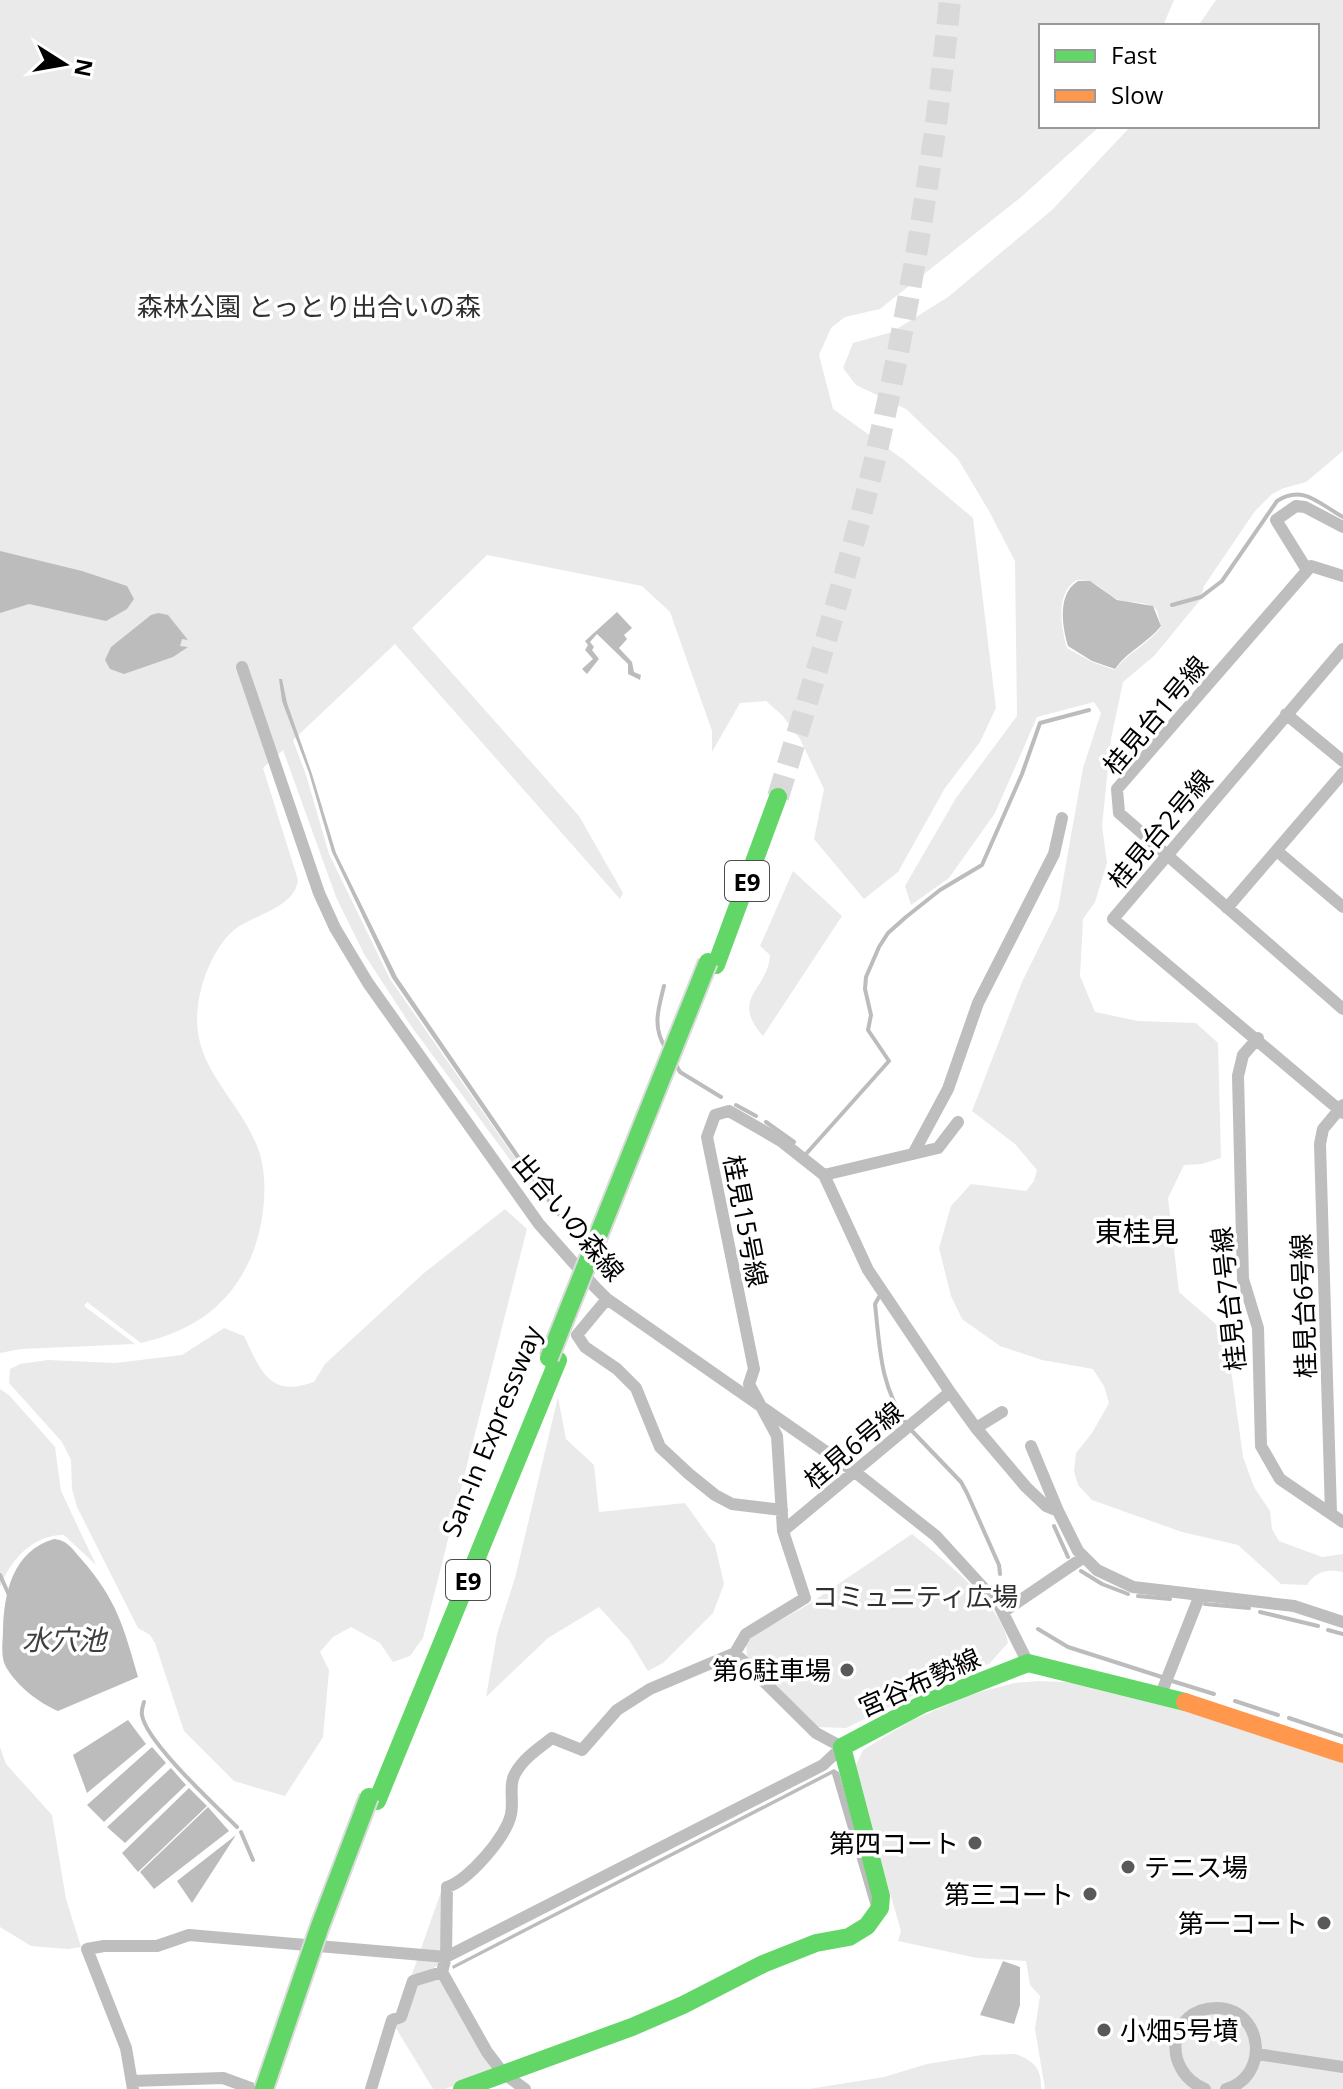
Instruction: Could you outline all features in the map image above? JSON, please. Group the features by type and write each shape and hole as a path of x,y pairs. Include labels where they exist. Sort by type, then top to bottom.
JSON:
{"main road":[{"name":"San-In Expressway","path":"264,2089 314,1940 639,1150 774,795"},
{"path":"1028,1663 1161,1694 1343,1754"},
{"name":"宮谷布勢線","path":"462,2089 632,2027 763,1964 816,1943 849,1937 867,1926 880,1908 881,1896 842,1747 923,1704 1028,1663"},
{"name":"San-In Expressway","path":"274,2089 373,1799"}],"street":[{"path":"1343,527 1305,507 1296,506 1276,520 1307,570 1311,566 1343,576"},
{"name":"桂見台1号線","path":"1307,570 1117,789 1119,813 1343,1009"},
{"name":"桂見台2号線","path":"1342,1109 1113,919 1343,649"},
{"name":"出合いの森線","path":"242,667 319,893 335,928 368,983 539,1224 607,1299 760,1403 936,1536 978,1580 1003,1612 1028,1663"},
{"path":"1286,714 1343,761"},
{"path":"1227,908 1343,773"},
{"path":"913,1154 948,1089 978,1003 1054,854 1062,818"},
{"path":"1277,851 1343,907"},
{"name":"桂見台7号線","path":"1258,1038 1243,1055 1238,1076 1243,1279 1258,1328 1261,1446 1280,1479 1343,1522"},
{"name":"桂見台6号線","path":"1331,1513 1320,1144 1323,1129 1342,1109"},
{"name":"桂見15号線","path":"446,1957 447,1887 455,1885 487,1855 508,1823 512,1812 512,1779 532,1753 552,1738 582,1750 617,1710 650,1689 735,1653 746,1634 805,1598 783,1531 777,1436 749,1384 754,1369 707,1137 715,1115 729,1111 781,1141 824,1175 868,1270 950,1392 1026,1487 1046,1506 1058,1511 1078,1551 1097,1570 1133,1587 1294,1606 1343,1622"},
{"path":"824,1175 938,1148 958,1122"},
{"path":"607,1299 577,1335 585,1347 617,1369 636,1388 660,1447 715,1495 732,1504 782,1510"},
{"name":"桂見6号線","path":"783,1531 950,1392"},
{"path":"976,1428 1002,1412"},
{"path":"1031,1446 1058,1511"},
{"path":"1003,1612 1084,1557"},
{"path":"1161,1694 1200,1595"},
{"path":"253,2089 223,2078 132,2085 126,2048 87,1949 157,1946 189,1935 446,1957 823,1765 842,1747 816,1733 735,1653"},
{"path":"446,1957 442,1972 487,2052 503,2073 525,2089"},
{"path":"371,2089 392,2020 401,2017 413,1981 442,1972"},
{"path":"1205,2089 1183,2075 1177,2063 1177,2036 1183,2024 1194,2014 1220,2008 1233,2011 1244,2019 1257,2043 1252,2069 1243,2084 1226,2089"},
{"path":"1257,2054 1343,2067"}],"green space":[{"name":"森林公園 とっとり出合いの森","path":"0,0 1174,0 1164,24 1039,24 1039,128 1098,128 1020,198 880,309 845,317 831,328 819,355 833,409 904,460 973,518 996,708 980,742 945,788 898,872 864,899 814,839 824,789 800,739 782,715 766,701 740,703 712,752 712,731 670,612 642,586 487,555 412,628 579,816 623,893 620,899 395,644 293,740 329,854 390,979 534,1185 531,1188 411,1026 364,954 336,897 283,750 263,768 298,880 295,890 282,904 242,924 220,945 202,986 198,1006 197,1028 209,1066 242,1117 260,1154 264,1183 263,1214 252,1255 243,1274 217,1306 201,1318 163,1337 141,1343 87,1302 84,1306 135,1344 21,1349 0,1353"},
{"path":"1216,0 1343,0 1343,451 1306,482 1272,494 1255,511 1204,586 1201,597 1176,605 1201,599 1154,656 1123,682 1111,739 1102,826 1107,863 1095,902 1083,919 1080,976 1095,1012 1138,1021 1196,1023 1218,1043 1221,1158 1184,1165 1168,1198 1179,1292 1226,1333 1243,1457 1254,1487 1270,1511 1272,1529 1279,1541 1322,1557 1343,1554 1343,1572 1322,1572 1307,1585 1281,1584 1238,1545 1182,1532 1092,1500 1078,1485 1074,1471 1076,1453 1109,1403 1104,1386 1093,1369 1042,1360 1000,1346 962,1319 951,1296 939,1248 951,1206 971,1184 1026,1191 1034,1181 1037,1170 1015,1144 972,1111 1022,982 1058,909 1083,768 1101,713 1094,702 1037,717 995,813 949,878 911,905 905,886 956,798 1017,716 1015,561 958,459 906,409 856,385 843,368 853,343 892,332 948,297 1052,210 1129,128 1319,128 1319,24 1199,24","holes":["1077,580 1095,584 1119,600 1148,604 1157,610 1161,627 1115,670 1067,648 1063,631 1065,593"]},
{"path":"793,871 842,916 763,1036 749,1012 753,994 768,967 770,955 760,946"},
{"path":"505,1209 527,1229 423,1638 410,1656 393,1662 380,1643 351,1627 333,1637 320,1652 329,1670 323,1737 285,1796 234,1781 184,1731 155,1643 150,1635 138,1628 77,1507 72,1489 71,1460 62,1442 9,1383 10,1369 20,1364 48,1360 115,1363 182,1355 224,1328 244,1336 262,1370 277,1384 299,1386 314,1382 325,1364 424,1273"},
{"path":"0,1389 9,1395 55,1447 61,1491 96,1565 64,1535 53,1536 24,1550 10,1567 0,1587"},
{"path":"558,1397 566,1439 594,1465 599,1512 685,1503 715,1545 724,1584 713,1613 663,1663 648,1671 629,1640 599,1607 548,1638 486,1697 497,1634 515,1578"},
{"name":"コミュニティ広場","path":"912,1534 983,1598 1004,1628 1008,1643 989,1664 951,1677 846,1728 816,1727 747,1657 746,1643"},
{"path":"1014,1683 1083,1683 1143,1698 1343,1762 1343,2089 1045,2089 1035,2029 1040,1996 1030,1985 1026,1961 977,1958 898,1941 901,1931 854,1769 863,1750 911,1721 970,1695"},
{"path":"0,1747 6,1764 52,1815 66,1899 81,1947 31,1946 0,1927"},
{"path":"442,1889 439,1965 410,1980"},
{"path":"439,1978 495,2071 445,2089 433,2089 394,2025 407,1986"},
{"path":"1015,2054 1035,2066 1041,2089 809,2089 884,2077 927,2064 982,2055"}],"water":[{"path":"0,551 82,571 127,586 134,599 127,609 106,621 29,604 0,613"},
{"path":"1078,581 1090,581 1117,600 1153,606 1161,626 1115,669 1092,661 1068,646 1063,620 1064,602 1071,587"},
{"path":"617,612 632,628 624,635 627,639 619,648 632,662 634,672 641,675 640,680 628,674 628,664 597,634 590,642 599,659 587,674 582,669 593,659 585,650 588,645 585,641"},
{"path":"151,615 168,615 188,640 182,639 180,646 188,647 173,657 124,674 110,669 105,660 111,647"},
{"path":"279,679 282,679 336,853 397,977 572,1232 597,1262 570,1233 520,1164 392,978 332,852 309,773 282,701"},
{"name":"水穴池","path":"54,1539 70,1546 104,1588 123,1629 138,1677 58,1711 36,1699 16,1681 4,1663 2,1648 6,1601 14,1575 29,1553"},
{"path":"128,1720 146,1744 87,1793 73,1755"},
{"path":"152,1747 166,1763 104,1822 87,1805"},
{"path":"171,1768 186,1785 125,1843 107,1827"},
{"path":"834,1769 839,1772 875,1900 871,1907 832,1774 453,1969 452,1966"},
{"path":"189,1788 207,1806 138,1872 122,1853"},
{"path":"208,1807 229,1831 154,1889 140,1872"},
{"path":"236,1835 192,1903 177,1881"},
{"path":"1003,1961 1020,1967 1020,2005 1014,2024 980,2015"}],"waterway":[{"path":"1172,605 1201,597 1222,581 1277,501 1286,496 1303,495 1343,517"},
{"path":"806,1154 889,1061 868,1030 871,1015 865,989 866,977 879,947 888,933 906,917 940,890 982,865 1022,774 1040,723 1089,710"},
{"path":"664,986 658,1026 666,1049"},
{"path":"675,1063 680,1072 721,1097"},
{"path":"736,1105 756,1116"},
{"path":"766,1122 794,1142"},
{"path":"879,1297 875,1304 886,1381 906,1423"},
{"path":"913,1432 961,1482 999,1565 1000,1574"},
{"path":"1054,1526 1068,1557"},
{"path":"1081,1571 1102,1584 1128,1594"},
{"path":"0,1575 9,1595"},
{"path":"1138,1596 1170,1599"},
{"path":"1205,1604 1249,1608"},
{"path":"1260,1612 1318,1626"},
{"path":"1038,1629 1068,1647 1165,1678"},
{"path":"1328,1630 1343,1634"},
{"path":"1172,1681 1214,1694"},
{"path":"1235,1701 1278,1715"},
{"path":"144,1702 142,1715 156,1741 237,1827"},
{"path":"1289,1718 1343,1736"},
{"path":"241,1832 253,1860"}],"tunnel":[{"path":"778,797 853,544 888,402 920,231 950,0"}],"traffic: fast":[{"path":"716,965 778,797"},
{"path":"549,1358 708,962"},
{"path":"377,1801 558,1360"},
{"path":"462,2089 632,2027 763,1964 816,1943 849,1937 867,1926 880,1908 881,1896 842,1747 923,1704 1028,1663 1185,1702"},
{"path":"264,2089 320,1926 369,1797"}],"traffic: slow":[{"path":"1185,1702 1343,1754"}],"place":[{"name":"第6駐車場","path":"847,1670"},
{"name":"第四コート","path":"975,1843"},
{"name":"テニス場","path":"1128,1867"},
{"name":"第三コート","path":"1090,1894"},
{"name":"第一コート","path":"1324,1923"},
{"name":"小畑5号墳","path":"1104,2030"}],"district":[{"name":"東桂見","path":"1137,1231"}]}
